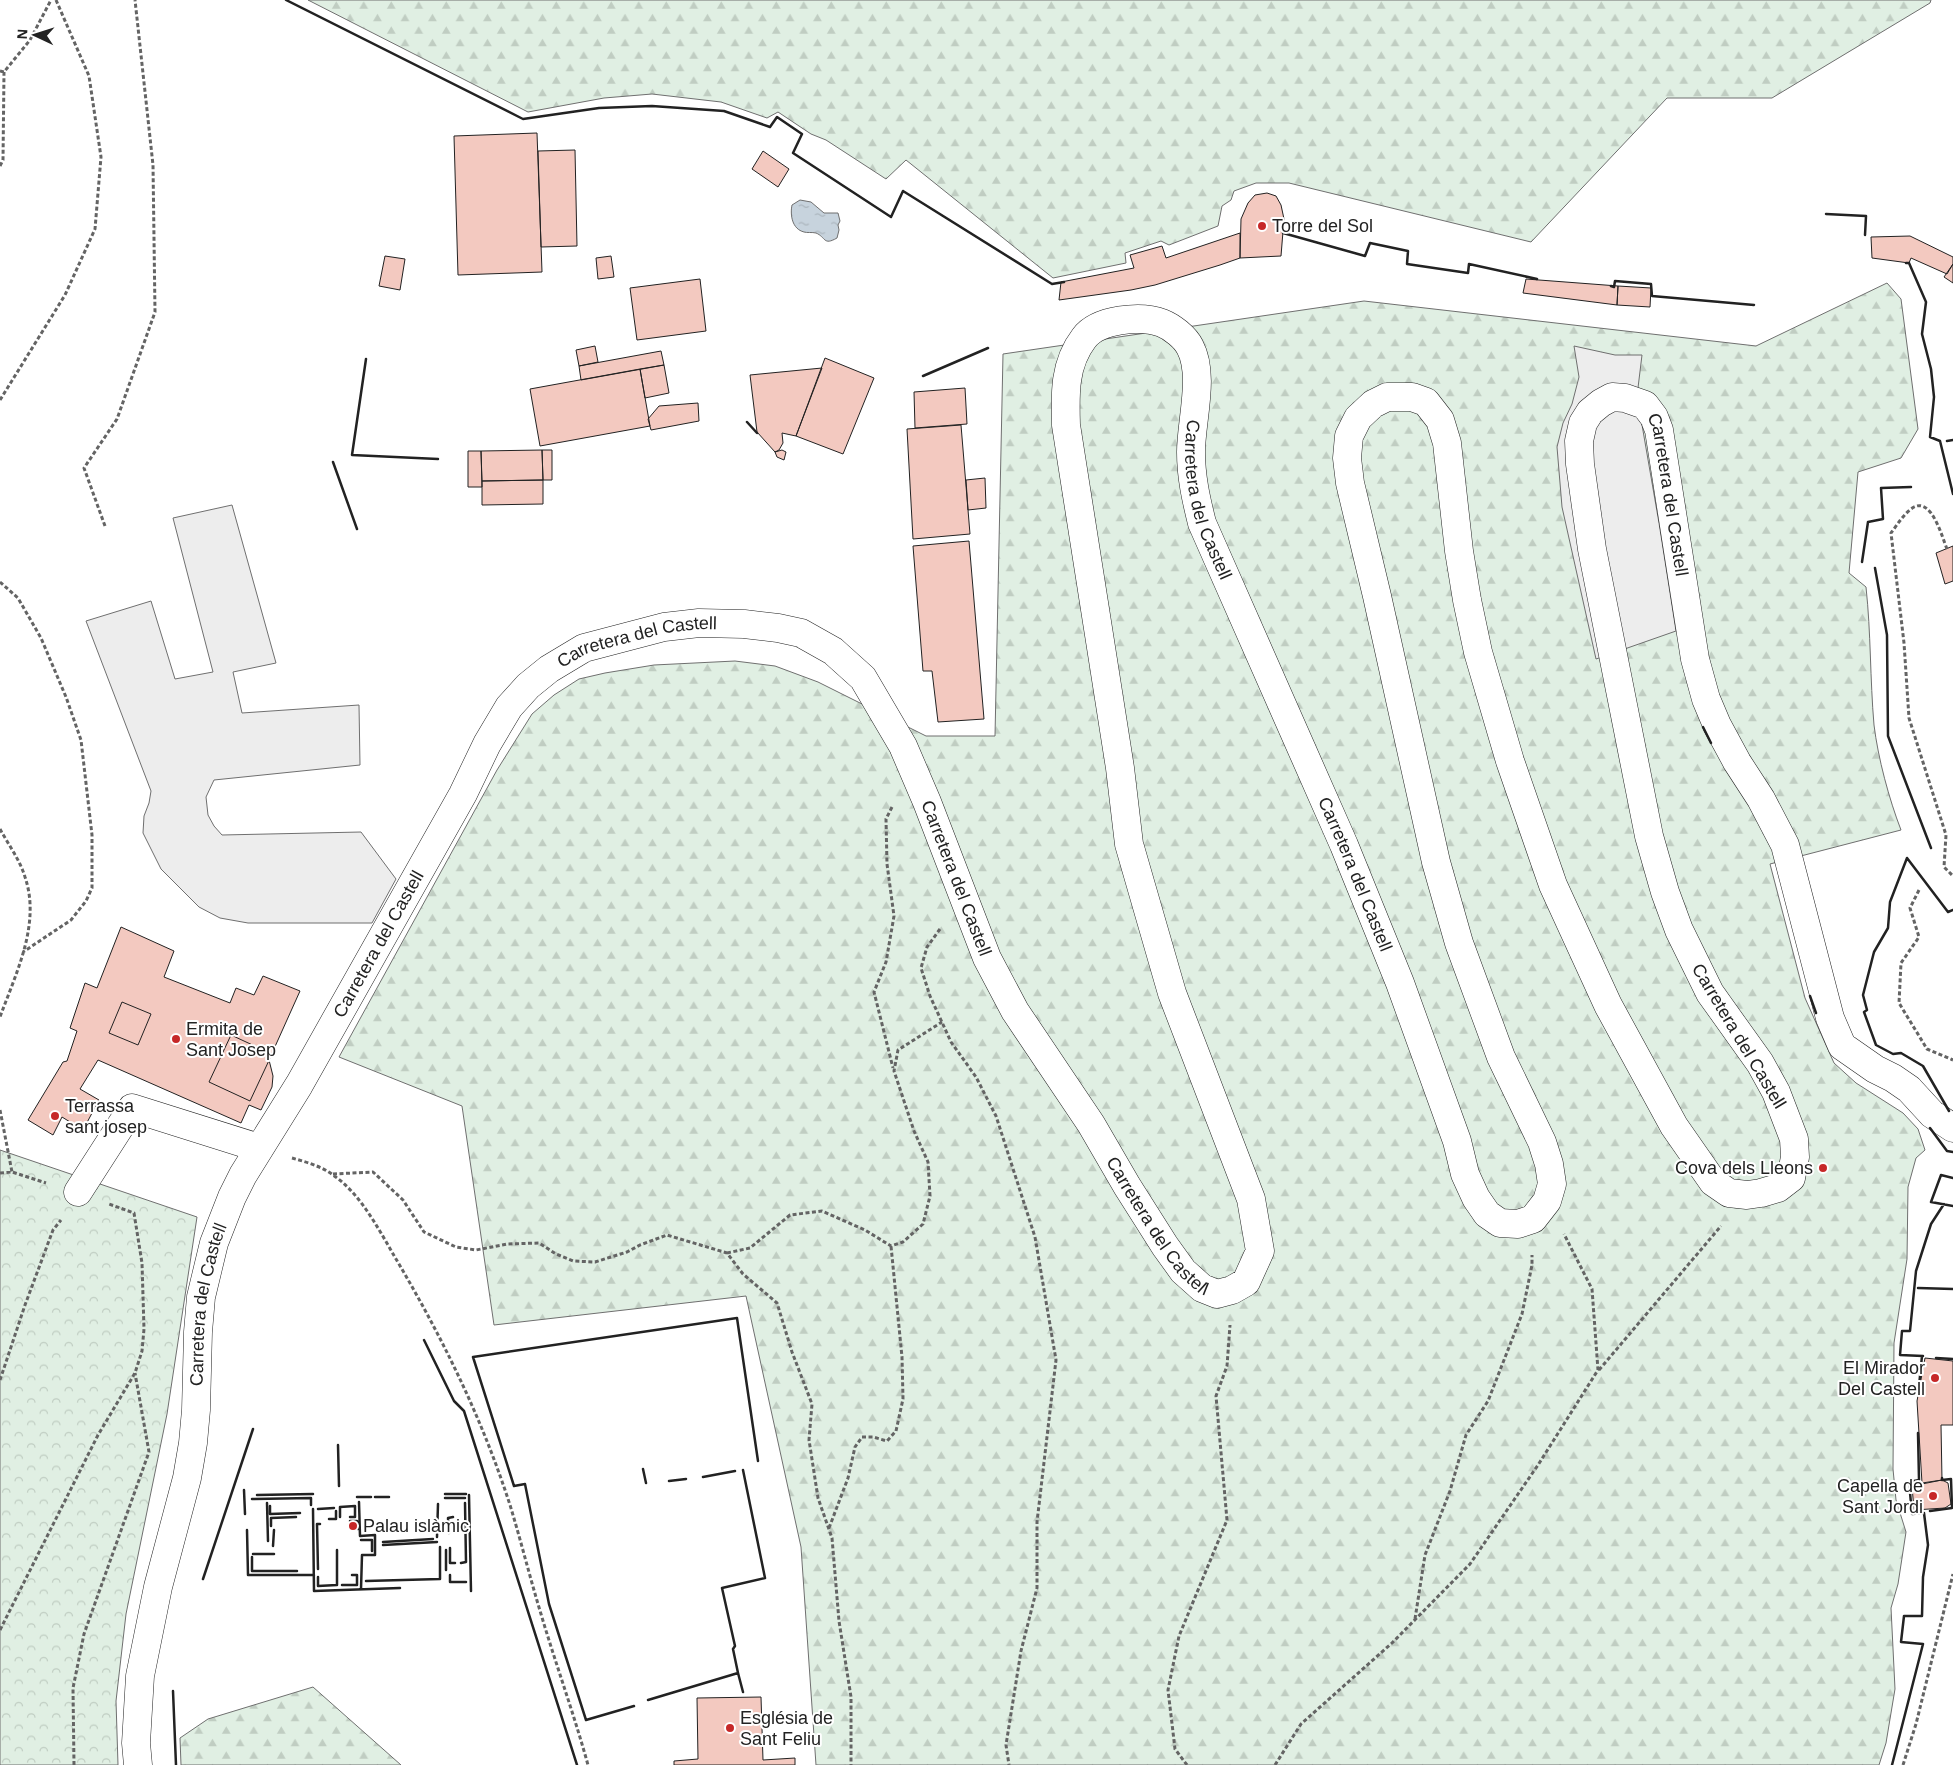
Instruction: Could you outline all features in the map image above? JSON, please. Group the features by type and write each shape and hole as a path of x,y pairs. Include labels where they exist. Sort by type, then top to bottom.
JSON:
{"street":[{"name":"Carretera del Castell","path":"138,1765 136,1744 140,1676 158,1587 193,1443 201,1298 214,1243 223,1220 242,1175 309,1068 463,794 487,744 509,708 528,686 549,669 584,648 664,627 699,623 744,624 801,633 833,651 863,678 903,746 927,802 986,958 1015,1011 1091,1124 1126,1186 1183,1271 1202,1288 1217,1294 1232,1290 1246,1282 1260,1251 1258,1230 1251,1199 1172,993 1129,844 1118,758 1066,425 1066,377 1071,362 1085,336 1101,325 1149,319 1163,323 1179,333 1190,347 1196,369 1191,451 1193,487 1202,523 1340,836 1400,983 1457,1141 1465,1174 1476,1198 1487,1214 1500,1223 1518,1224 1540,1210 1552,1184 1549,1164 1542,1142 1501,1057 1482,1010 1459,943 1436,862 1350,483 1346,458 1349,436 1358,418 1373,404 1387,397 1412,397 1426,402 1440,420 1447,443 1459,551 1478,652 1510,762 1553,885 1608,1006 1674,1126 1713,1182 1729,1193 1747,1195 1778,1188 1791,1178 1795,1157 1794,1139 1776,1092 1760,1063 1710,993 1679,930 1665,892 1649,836 1592,548 1580,464 1579,441 1583,423 1590,412 1612,397 1625,398 1645,405 1654,417 1658,430 1695,658 1706,698 1729,747 1761,799 1785,845 1830,1018 1842,1046 1875,1069 1909,1089 1932,1114 1953,1128"},
{"path":"78,1192 132,1108 259,1148"}],"path":[{"path":"0,166 3,160 2,71 30,40 51,0"},
{"path":"0,400 65,295 95,229 101,157 89,76 56,0"},
{"path":"105,526 84,468 117,419 155,312 153,165 135,0"},
{"path":"1947,549 1936,520 1927,508 1920,506 1913,508 1890,533 1904,643 1909,718 1946,835 1944,867 1953,876"},
{"path":"0,582 18,598 41,638 66,697 81,740 92,835 92,888 86,901 71,920 23,952"},
{"path":"891,1246 903,1242 923,1224 930,1196 928,1162 914,1131 894,1072 874,992 886,962 894,916 887,864 886,819 912,767"},
{"path":"0,829 24,874 30,894 31,916 23,952 0,1017"},
{"path":"1919,890 1910,908 1919,937 1901,963 1899,1002 1926,1049 1953,1060"},
{"path":"965,903 927,947 921,968 930,996 951,1042 976,1077 996,1116 1035,1237 1056,1360 1037,1522 1037,1588 1021,1651 1006,1745 1009,1765"},
{"path":"894,1072 898,1050 942,1022"},
{"path":"0,1110 12,1172 0,1173"},
{"path":"259,1148 308,1162 333,1174 346,1186 376,1225 421,1301 463,1384 510,1504 541,1615 574,1714 588,1765"},
{"path":"333,1174 373,1172 403,1200 424,1232 456,1247 476,1250 507,1244 538,1243 556,1254 573,1261 595,1262 627,1252 667,1235 727,1253 750,1248 790,1215 822,1212 865,1230 891,1246"},
{"path":"0,1380 25,1305 54,1230 78,1192 134,1213 142,1263 144,1329 142,1351 135,1373 98,1435 0,1630"},
{"path":"1275,1765 1302,1724 1415,1620 1470,1564 1538,1465 1598,1370 1747,1195"},
{"path":"1540,1210 1592,1288 1598,1370"},
{"path":"1415,1620 1424,1555 1450,1490 1466,1436 1488,1401 1522,1314 1540,1210"},
{"path":"829,1529 848,1478 855,1448 862,1437 873,1437 887,1442 896,1432 904,1400 902,1357 891,1246"},
{"path":"727,1253 743,1274 777,1303 812,1404 809,1440 818,1498 832,1538 840,1629 851,1698 851,1765"},
{"path":"1187,1765 1175,1749 1168,1690 1179,1636 1227,1520 1216,1396 1227,1366 1232,1290"},
{"path":"74,1765 73,1688 84,1634 149,1452 135,1373"},
{"path":"1903,1765 1916,1724 1953,1574"}],"green space":[{"path":"308,0 1931,0 1930,3 1772,98 1667,98 1531,242 1289,183 1256,183 1234,191 1231,200 1222,206 1218,226 1169,245 1161,241 1125,253 1126,263 1053,278 906,160 886,179 826,140 811,134 778,112 767,118 721,102 652,94 604,98 528,112"},
{"path":"1887,283 1901,299 1918,429 1901,458 1858,472 1849,573 1866,587 1874,725 1884,778 1901,830 1770,864 1805,998 1834,1063 1856,1083 1903,1113 1918,1129 1925,1150 1916,1158 1908,1187 1907,1259 1894,1343 1893,1469 1896,1500 1906,1532 1898,1584 1891,1608 1895,1689 1886,1743 1879,1765 816,1765 801,1547 746,1296 494,1325 462,1106 339,1057 497,770 532,714 554,695 579,679 654,665 735,661 775,666 818,682 926,736 995,736 1003,354 1364,301 1756,346"},
{"path":"0,1150 197,1217 167,1414 126,1614 116,1701 118,1765 0,1765"},
{"path":"313,1687 401,1765 181,1765 180,1738 208,1719"}],"shaded area":[{"path":"1574,346 1615,355 1642,355 1637,396 1676,631 1596,659 1562,507 1557,447 1579,377"},
{"path":"232,505 276,663 233,672 242,713 359,705 360,765 214,780 206,797 208,815 222,835 361,832 396,879 372,923 248,923 220,918 199,907 161,869 143,833 144,816 151,791 86,621 151,601 175,679 213,672 173,518"}],"water":[{"path":"800,200 811,202 824,213 838,213 840,221 837,238 827,241 816,233 804,232 794,225 791,209 792,205"}],"building":[{"path":"537,133 542,272 458,275 454,136"},
{"path":"575,150 577,246 541,247 538,151"},
{"path":"763,151 789,169 778,187 752,169"},
{"name":"Torre del Sol","path":"1267,193 1276,196 1281,205 1284,219 1281,256 1240,258 1241,219 1248,203 1255,195"},
{"path":"1240,233 1240,258 1155,285 1059,300 1061,282 1134,268 1130,255 1162,246 1166,258"},
{"path":"1910,236 1953,257 1953,264 1947,274 1911,258 1909,263 1872,258 1871,237"},
{"path":"385,256 405,259 400,290 379,286"},
{"path":"611,256 614,277 598,279 596,258"},
{"path":"1953,264 1953,283 1944,277"},
{"path":"700,279 706,331 637,340 630,288"},
{"path":"1526,279 1618,286 1617,305 1523,293"},
{"path":"1618,286 1651,288 1650,307 1617,305"},
{"path":"595,346 598,362 579,366 576,350"},
{"path":"661,351 664,365 581,380 579,366"},
{"path":"825,358 874,378 843,454 796,436"},
{"path":"664,365 669,393 645,398 640,369"},
{"path":"822,368 796,436 782,433 783,443 779,450 775,452 757,432 750,375"},
{"path":"640,369 650,426 540,446 530,389"},
{"path":"965,388 967,424 915,428 914,392"},
{"path":"698,403 699,421 651,430 648,419 659,406"},
{"path":"961,425 970,534 913,539 907,429"},
{"path":"542,450 552,450 552,480 543,480"},
{"path":"542,450 543,480 482,481 481,451"},
{"path":"782,450 786,452 784,460 777,457 775,452"},
{"path":"468,451 481,451 482,487 468,487"},
{"path":"985,478 986,508 968,510 966,480"},
{"path":"543,480 543,504 482,505 482,481"},
{"path":"969,541 984,719 938,722 932,671 923,671 913,546"},
{"path":"1953,546 1953,581 1945,584 1936,553"},
{"name":"Ermita de Sant Josep","path":"121,927 174,951 164,977 230,1003 236,988 254,995 263,976 300,991 269,1060 273,1076 272,1087 261,1110 249,1105 241,1123 98,1060 80,1089 99,1100 83,1130 62,1117 53,1135 28,1120 63,1062 67,1061 77,1031 70,1028 85,983 97,988"},
{"path":"122,1002 151,1014 138,1045 109,1033"},
{"path":"231,1035 272,1054 250,1101 209,1082"},
{"path":"1925,1358 1953,1361 1953,1425 1941,1425 1942,1480 1922,1483 1917,1401"},
{"path":"1942,1480 1948,1483 1951,1504 1945,1508 1914,1510 1912,1486"},
{"name":"Església de Sant Feliu","path":"761,1697 763,1760 795,1758 795,1765 674,1765 674,1761 698,1759 697,1698"}],"wall":[{"path":"286,0 523,119 599,108 652,106 724,111 770,127 777,117 802,134 793,153 891,217 903,191 1052,284 1064,282"},
{"path":"1826,214 1866,216 1865,235"},
{"path":"1283,232 1365,256 1370,243 1408,251 1407,264 1468,273 1469,264 1537,279"},
{"path":"1906,263 1909,263 1926,302 1922,334 1931,369 1934,397 1930,437 1940,441 1953,494"},
{"path":"1611,286 1614,287 1615,281 1651,284 1652,296 1754,305"},
{"path":"923,376 988,348"},
{"path":"366,359 352,455 438,459"},
{"path":"747,422 757,433"},
{"path":"1947,441 1953,440"},
{"path":"333,462 357,529"},
{"path":"1862,562 1868,522 1883,519 1881,488 1911,487"},
{"path":"1875,568 1887,635 1888,736 1931,848"},
{"path":"1703,727 1711,743"},
{"path":"1907,858 1890,902 1888,928 1874,952 1863,995 1867,1010 1864,1012 1876,1045 1893,1054 1901,1053 1923,1066 1949,1111"},
{"path":"1907,858 1948,912 1953,910"},
{"path":"1810,996 1816,1013"},
{"path":"1930,1128 1947,1151 1953,1152"},
{"path":"1953,1178 1941,1175 1931,1202 1953,1206"},
{"path":"1923,1356 1900,1355 1902,1331 1910,1331 1916,1271 1931,1224 1944,1204"},
{"path":"1918,1288 1953,1289"},
{"path":"634,1706 586,1720 549,1604 525,1484 514,1486 473,1357 737,1318 758,1461"},
{"path":"424,1340 454,1401 464,1411 577,1765"},
{"path":"1919,1386 1922,1356"},
{"path":"1936,1358 1953,1359"},
{"path":"203,1579 253,1429"},
{"path":"1892,1765 1923,1644 1901,1642 1904,1616 1922,1616 1923,1577 1928,1545 1924,1513 1912,1514 1909,1482 1919,1480 1918,1433"},
{"path":"338,1445 339,1486"},
{"path":"643,1469 646,1483"},
{"path":"738,1673 733,1649 735,1646 722,1588 765,1578 743,1470"},
{"path":"703,1477 735,1471"},
{"path":"1930,1511 1952,1508 1951,1479 1942,1480 1942,1478"},
{"path":"669,1481 686,1479"},
{"path":"244,1490 245,1514"},
{"path":"257,1495 313,1494"},
{"path":"445,1494 466,1494"},
{"path":"469,1495 471,1591"},
{"path":"357,1497 371,1497"},
{"path":"375,1497 389,1497"},
{"path":"252,1499 311,1498 311,1505"},
{"path":"445,1498 465,1498"},
{"path":"359,1502 360,1536 375,1535 375,1555 362,1555 361,1589"},
{"path":"267,1503 268,1541"},
{"path":"461,1563 466,1562 465,1503"},
{"path":"437,1537 438,1504"},
{"path":"270,1506 270,1514 300,1513"},
{"path":"340,1517 340,1507 355,1506 355,1517 350,1517"},
{"path":"318,1509 334,1508"},
{"path":"313,1509 314,1591 400,1588"},
{"path":"329,1519 336,1519 336,1511"},
{"path":"271,1526 271,1518 296,1517"},
{"path":"449,1533 448,1518 453,1517"},
{"path":"350,1521 357,1521 358,1529"},
{"path":"318,1569 317,1524 320,1524"},
{"path":"247,1530 248,1575 314,1575"},
{"path":"273,1546 274,1530"},
{"path":"383,1542 433,1539"},
{"path":"361,1540 372,1540 372,1551"},
{"path":"383,1545 437,1542"},
{"path":"366,1581 440,1579 440,1547"},
{"path":"450,1548 450,1563 455,1563"},
{"path":"318,1577 318,1586 337,1585 337,1550"},
{"path":"446,1550 446,1570"},
{"path":"253,1554 274,1554"},
{"path":"252,1557 252,1571 297,1571"},
{"path":"342,1585 357,1585 357,1575 352,1575"},
{"path":"450,1575 450,1582 466,1582"},
{"path":"648,1700 738,1673 743,1692"},
{"path":"173,1691 176,1765"}],"place":[{"name":"Torre del Sol","path":"1262,226"},
{"name":"Ermita de Sant Josep","path":"176,1039"},
{"name":"Terrassa sant josep","path":"55,1116"},
{"name":"Cova dels Lleons","path":"1823,1168"},
{"name":"El Mirador Del Castell","path":"1935,1378"},
{"name":"Capella de Sant Jordi","path":"1933,1496"},
{"name":"Palau islàmic","path":"353,1526"},
{"name":"Església de Sant Feliu","path":"730,1728"}]}
